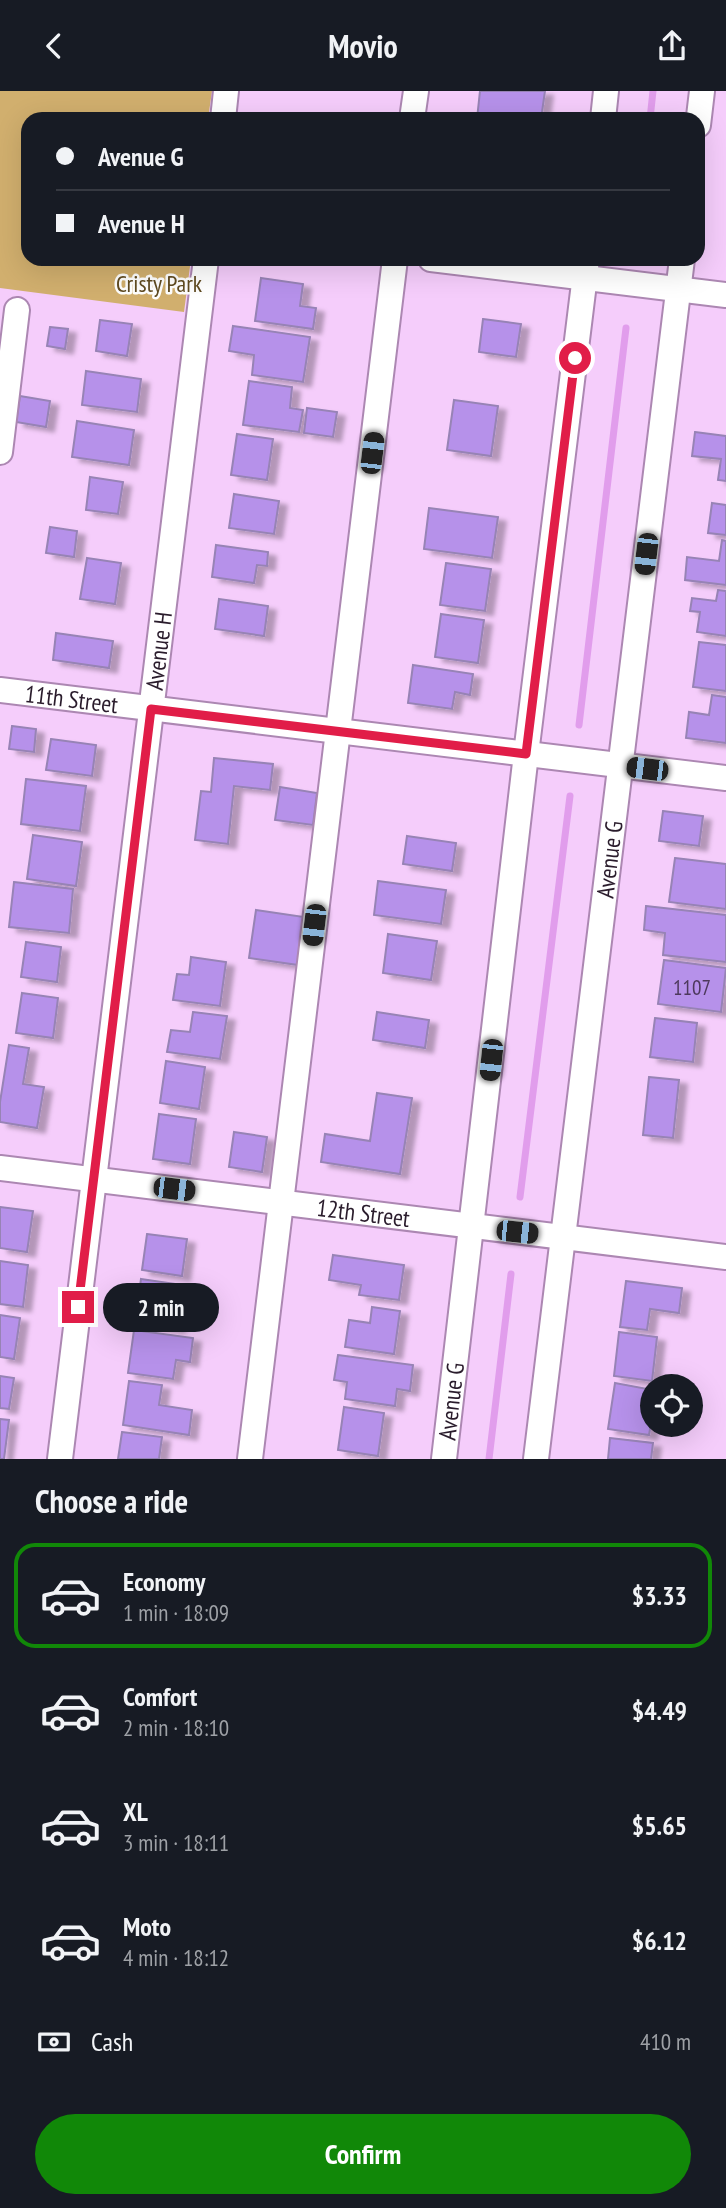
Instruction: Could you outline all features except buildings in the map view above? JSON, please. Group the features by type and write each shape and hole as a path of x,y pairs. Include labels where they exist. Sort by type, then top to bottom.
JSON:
{"street":[{"path":"223,112 226,91"},
{"path":"413,112 416,91"},
{"path":"604,112 606,91"},
{"path":"700,112 702,91"},
{"name":"Avenue H","path":"60,1459 204,266"},
{"path":"250,1459 394,266"},
{"path":"540,266 586,269 678,289 726,296"},
{"name":"Avenue G","path":"536,1459 681,266"},
{"name":"Avenue G","path":"444,1459 526,754 586,269"},
{"path":"0,452 17,310"},
{"name":"11th Street","path":"0,690 726,778"},
{"name":"12th Street","path":"0,1168 726,1257"}],"green space":[{"name":"Cristy Park","path":"0,91 212,91 209,112 21,112 21,266 190,266 184,312 0,288"}],"waterway":[{"path":"651,112 653,91"},
{"path":"579,725 626,328"},
{"path":"520,1197 570,796"},
{"path":"489,1459 511,1274"}],"route":[{"path":"78,1307 151,709 526,754 575,358"}]}
